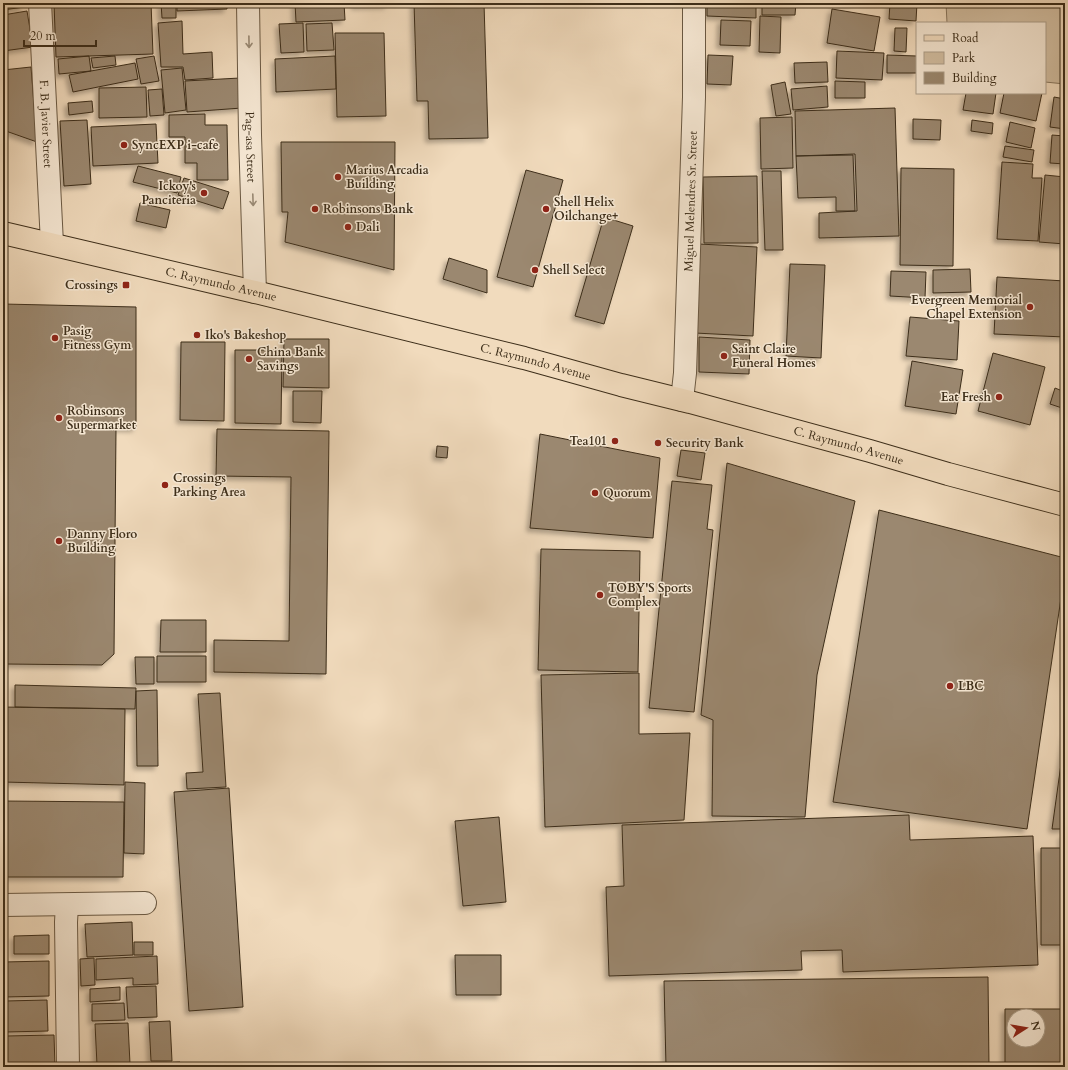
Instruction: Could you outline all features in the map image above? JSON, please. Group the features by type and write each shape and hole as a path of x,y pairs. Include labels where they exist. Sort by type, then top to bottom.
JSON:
{"main road":[{"name":"C. Raymundo Avenue","path":"3,233 255,292 524,358 870,450 948,474 1065,505"}],"street":[{"name":"F. B. Javier Street","path":"40,3 52,244"},
{"name":"Pag-asa Street","path":"248,3 255,292"},
{"name":"Miguel Melendres Sr. Street","path":"682,400 685,373 694,105 694,3"},
{"path":"3,905 145,903"},
{"path":"67,904 68,1067"}],"green space":[{"path":"946,3 1065,3 1065,84 1046,82 1046,22 947,22"}],"building":[{"path":"3,3 23,3 24,7 3,10"},
{"path":"54,3 151,3 153,54 56,57"},
{"path":"161,3 176,3 176,18 162,18"},
{"path":"177,3 227,3 227,9 177,11"},
{"path":"295,3 344,3 345,20 296,22"},
{"path":"355,3 388,3 388,5 355,6"},
{"path":"414,3 484,3 488,138 429,139 428,101 417,101"},
{"path":"707,3 756,3 756,18 707,16"},
{"path":"762,3 796,3 795,15 762,15"},
{"path":"833,3 855,3 834,5"},
{"path":"890,3 917,3 916,21 889,19"},
{"path":"832,9 880,17 874,51 827,43"},
{"path":"27,11 33,47 3,51 3,15"},
{"path":"760,16 781,17 780,53 759,52"},
{"path":"721,20 751,21 750,46 720,45"},
{"path":"182,21 183,54 212,52 213,78 185,80 183,67 161,67 158,23"},
{"path":"303,23 304,52 281,53 279,24"},
{"path":"332,23 334,50 307,51 306,24"},
{"path":"895,28 907,28 906,52 894,51"},
{"path":"335,33 384,33 386,116 337,117"},
{"path":"837,51 884,53 882,80 836,78"},
{"path":"708,55 733,56 731,85 707,84"},
{"path":"887,55 916,56 916,73 887,73"},
{"path":"89,56 91,71 59,74 58,59"},
{"path":"115,56 116,65 93,68 91,58"},
{"path":"154,56 159,81 141,84 136,59"},
{"path":"335,56 336,89 276,92 275,59"},
{"path":"827,62 828,82 795,83 794,63"},
{"path":"135,63 138,79 73,92 69,75"},
{"path":"31,67 37,142 3,130 3,70"},
{"path":"182,68 186,110 165,113 161,70"},
{"path":"240,78 242,108 187,112 185,81"},
{"path":"835,81 865,82 865,98 835,98"},
{"path":"785,82 791,114 776,116 771,85"},
{"path":"827,86 828,107 793,110 791,89"},
{"path":"146,87 147,117 99,118 99,88"},
{"path":"162,89 164,115 150,116 148,90"},
{"path":"966,94 996,94 993,114 963,110"},
{"path":"1004,94 1042,94 1036,121 1000,113"},
{"path":"1054,97 1065,99 1065,129 1050,127"},
{"path":"92,101 93,112 69,115 68,103"},
{"path":"895,108 899,236 819,238 819,213 857,211 855,154 796,156 795,111"},
{"path":"205,114 205,125 227,125 228,180 197,180 197,163 185,163 185,137 169,137 169,115"},
{"path":"792,117 793,168 761,169 760,118"},
{"path":"913,119 941,120 940,140 913,139"},
{"path":"87,120 91,184 64,186 60,121"},
{"path":"972,120 993,123 992,134 971,131"},
{"path":"1010,122 1035,128 1031,148 1006,142"},
{"name":"SyncEXP i-cafe","path":"156,124 158,163 93,166 91,127"},
{"path":"1052,135 1065,136 1065,164 1050,163"},
{"name":"Marius Arcadia Building","path":"281,142 395,142 394,270 285,242 288,212 282,212"},
{"path":"1005,146 1034,150 1032,162 1003,157"},
{"path":"853,155 855,211 836,211 836,197 798,198 796,156"},
{"path":"1002,162 1033,164 1032,178 1042,178 1038,241 997,239"},
{"path":"138,166 181,177 177,193 133,182"},
{"path":"901,168 954,169 953,266 900,265"},
{"path":"526,170 563,180 533,287 497,277"},
{"path":"762,171 781,171 783,250 765,250"},
{"path":"1045,175 1065,177 1065,244 1039,242"},
{"path":"757,176 758,243 704,243 703,177"},
{"name":"Ickoy's Panciteria","path":"184,178 229,192 223,209 178,195"},
{"path":"140,203 170,210 166,228 136,221"},
{"path":"604,217 633,226 604,324 575,316"},
{"path":"699,244 757,247 753,336 695,333"},
{"path":"449,258 487,270 487,293 443,279"},
{"path":"790,264 825,265 821,358 786,356"},
{"path":"970,269 971,292 933,293 933,270"},
{"path":"891,271 926,272 925,298 890,296"},
{"name":"Evergreen Memorial Chapel Extension","path":"997,277 1065,281 1065,337 994,334"},
{"name":"Danny Floro Building","path":"3,304 136,307 136,428 116,428 114,654 102,665 5,664 3,662"},
{"path":"910,317 959,321 957,360 906,356"},
{"name":"Saint Claire Funeral Homes","path":"699,337 750,340 749,374 699,372"},
{"path":"284,339 329,339 329,388 283,387"},
{"path":"181,342 225,342 224,421 180,420"},
{"path":"235,350 282,350 281,424 235,423"},
{"path":"993,353 1045,367 1030,425 978,411"},
{"path":"912,361 963,370 956,414 905,406"},
{"path":"1055,388 1065,392 1065,409 1050,404"},
{"path":"293,391 322,391 321,423 293,422"},
{"path":"217,429 329,431 326,674 214,672 214,640 289,641 291,477 216,476"},
{"name":"Quorum","path":"540,434 660,458 653,538 530,528"},
{"path":"437,446 448,447 447,458 436,457"},
{"path":"681,450 705,453 701,480 677,476"},
{"path":"727,463 855,501 817,675 805,817 712,816 713,720 701,715"},
{"path":"672,481 712,485 707,529 713,530 694,712 649,708"},
{"name":"LBC","path":"879,510 1065,558 1065,571 1027,829 833,802"},
{"path":"541,549 640,551 638,672 538,670"},
{"path":"161,620 206,620 206,652 160,652"},
{"path":"157,656 206,656 206,682 157,682"},
{"path":"135,657 154,657 154,684 136,684"},
{"path":"639,673 639,734 690,733 684,820 545,827 541,675"},
{"path":"15,685 136,688 135,709 15,707"},
{"path":"157,690 158,766 137,766 136,691"},
{"path":"220,693 226,787 187,789 186,773 203,772 198,694"},
{"path":"3,707 125,709 124,785 3,782"},
{"path":"1065,735 1065,829 1052,829"},
{"path":"125,782 145,783 144,854 124,853"},
{"path":"229,788 243,1007 189,1011 174,792"},
{"path":"3,801 124,802 123,877 3,877"},
{"path":"909,815 910,840 1033,836 1038,965 843,972 842,950 801,951 802,970 609,976 606,887 624,886 622,825"},
{"path":"499,817 506,902 463,906 455,821"},
{"path":"1062,835 1065,835 1065,1006 1063,1006 1063,945 1041,945 1041,848 1062,848"},
{"path":"132,922 133,955 87,957 85,924"},
{"path":"49,935 49,954 14,954 14,936"},
{"path":"134,942 153,942 153,955 134,955"},
{"path":"455,955 501,955 501,995 456,995"},
{"path":"157,956 158,984 133,985 133,978 96,980 96,959"},
{"path":"94,958 95,985 81,986 80,959"},
{"path":"49,961 49,996 4,997 3,962"},
{"path":"988,977 989,1067 666,1067 664,981"},
{"path":"156,986 157,1017 128,1018 126,987"},
{"path":"120,987 120,1000 90,1002 90,989"},
{"path":"47,1000 48,1031 6,1032 5,1001"},
{"path":"124,1003 125,1020 92,1021 92,1004"},
{"path":"1005,1009 1006,1048 1046,1048 1046,1009 1065,1009 1065,1067 1005,1067"},
{"path":"170,1021 172,1061 151,1061 149,1022"},
{"path":"128,1023 130,1064 97,1065 95,1024"},
{"path":"54,1035 55,1067 7,1067 6,1036"},
{"path":"180,1062 180,1067 135,1067 135,1064"}],"place":[{"name":"SyncEXP i-cafe","path":"124,145"},
{"name":"Marius Arcadia Building","path":"338,177"},
{"name":"Ickoy's Panciteria","path":"204,193"},
{"name":"Robinsons Bank","path":"315,209"},
{"name":"Shell Helix Oilchange+","path":"546,209"},
{"name":"Dali","path":"348,227"},
{"name":"Shell Select","path":"535,270"},
{"name":"Crossings","path":"126,285"},
{"name":"Evergreen Memorial Chapel Extension","path":"1030,307"},
{"name":"Iko's Bakeshop","path":"197,335"},
{"name":"Pasig Fitness Gym","path":"55,338"},
{"name":"Saint Claire Funeral Homes","path":"724,356"},
{"name":"China Bank Savings","path":"249,359"},
{"name":"Eat Fresh","path":"999,397"},
{"name":"Robinsons Supermarket","path":"59,418"},
{"name":"Tea101","path":"615,441"},
{"name":"Security Bank","path":"658,443"},
{"name":"Crossings Parking Area","path":"165,485"},
{"name":"Quorum","path":"595,493"},
{"name":"Danny Floro Building","path":"59,541"},
{"name":"TOBY'S Sports Complex","path":"600,595"},
{"name":"LBC","path":"950,686"}]}
